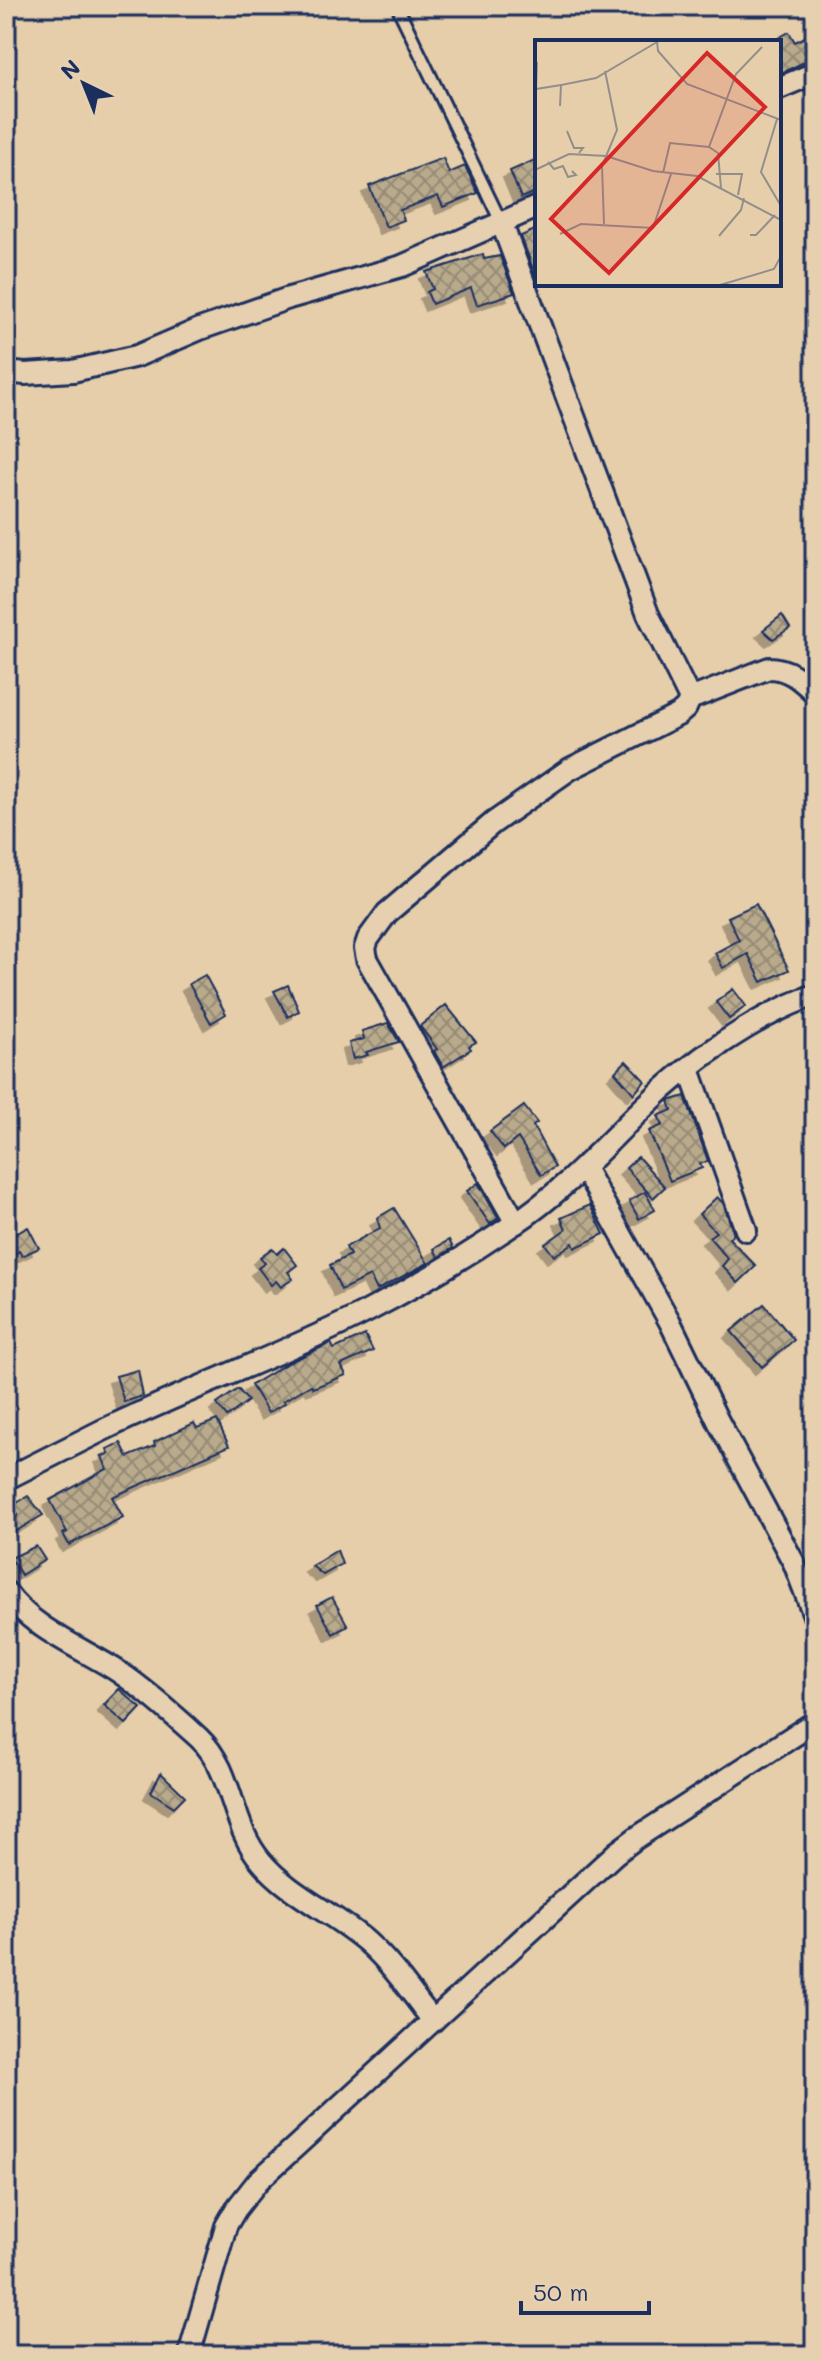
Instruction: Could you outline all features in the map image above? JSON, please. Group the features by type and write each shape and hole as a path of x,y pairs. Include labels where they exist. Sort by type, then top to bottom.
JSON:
{"street":[{"path":"781,87 815,73"},
{"path":"6,372 73,371 137,356 200,329 289,298 402,266 535,208"},
{"path":"502,224 643,601 690,699"},
{"path":"516,1223 367,959 366,944 379,922 397,903 493,823 570,769 678,715 690,699 769,668 785,670 815,693"},
{"path":"6,1479 104,1430 367,1312 516,1223 584,1168 646,1104 689,1069 732,1037 793,1002 815,995"},
{"path":"689,1069 746,1230"},
{"path":"584,1168 670,1322 718,1421 794,1563 815,1618"},
{"path":"6,1592 28,1616 119,1672 202,1741 219,1764 241,1826 260,1860 274,1874 365,1940 389,1964 433,2021"},
{"path":"189,2355 226,2226 258,2181 616,1853 815,1722"}],"lane":[{"path":"397,6 502,224"}],"building":[{"path":"789,32 795,42 815,32 815,57 781,73 781,40 775,40"},
{"path":"443,158 449,173 465,166 478,193 443,207 438,196 400,210 404,220 386,227 369,186"},
{"path":"535,160 535,192 521,198 510,171"},
{"path":"535,230 535,274 521,236"},
{"path":"483,254 484,259 500,256 514,293 477,305 471,288 432,304 427,292 433,289 426,272"},
{"path":"782,615 790,628 773,639 763,630"},
{"path":"756,904 789,970 762,982 748,954 723,968 715,953 739,940 728,917"},
{"path":"205,975 226,1014 211,1023 189,984"},
{"path":"288,985 299,1011 288,1017 274,991"},
{"path":"733,989 746,1006 729,1019 716,1002"},
{"path":"446,1005 476,1042 469,1046 471,1049 443,1067 434,1051 437,1049 420,1026"},
{"path":"388,1023 399,1042 353,1059 349,1043 364,1039 362,1031"},
{"path":"626,1061 645,1081 634,1094 615,1072"},
{"path":"685,1096 708,1161 700,1164 702,1168 670,1181 649,1131 663,1125 658,1116 672,1110 669,1101"},
{"path":"524,1106 537,1123 533,1126 555,1167 541,1175 518,1138 504,1149 490,1131"},
{"path":"638,1157 665,1187 653,1198 626,1168"},
{"path":"478,1183 498,1218 490,1224 467,1191"},
{"path":"645,1192 655,1210 639,1219 629,1201"},
{"path":"717,1197 723,1203 734,1234 729,1238 756,1266 738,1283 722,1266 728,1259 709,1237 716,1232 699,1214"},
{"path":"590,1205 604,1234 575,1248 573,1243 554,1256 545,1244 566,1229 561,1218"},
{"path":"394,1208 428,1263 377,1290 370,1276 341,1290 330,1265 350,1255 346,1247 380,1228 377,1218"},
{"path":"28,1227 39,1248 22,1256 19,1251 10,1256 6,1239"},
{"path":"449,1240 453,1248 438,1257 434,1249"},
{"path":"272,1248 277,1254 284,1248 297,1265 288,1272 293,1279 281,1287 276,1281 271,1285 258,1268 265,1263 260,1257"},
{"path":"764,1304 794,1340 762,1367 731,1331"},
{"path":"365,1335 373,1351 341,1365 346,1375 313,1388 311,1385 268,1413 251,1385 331,1343 334,1349"},
{"path":"138,1370 143,1396 124,1402 116,1376"},
{"path":"238,1389 248,1401 227,1417 217,1404"},
{"path":"217,1420 229,1446 112,1497 123,1517 69,1545 63,1534 67,1532 50,1500 107,1469 102,1456 109,1454 107,1449 121,1443 128,1457 155,1446 154,1442 194,1423 197,1428"},
{"path":"28,1496 43,1515 6,1537 6,1522 18,1515 12,1506"},
{"path":"36,1546 45,1560 21,1575 11,1558"},
{"path":"337,1550 342,1564 323,1575 312,1566"},
{"path":"332,1597 348,1626 333,1634 317,1605"},
{"path":"119,1689 141,1708 126,1724 104,1705"},
{"path":"161,1773 185,1796 174,1807 151,1792"}]}
